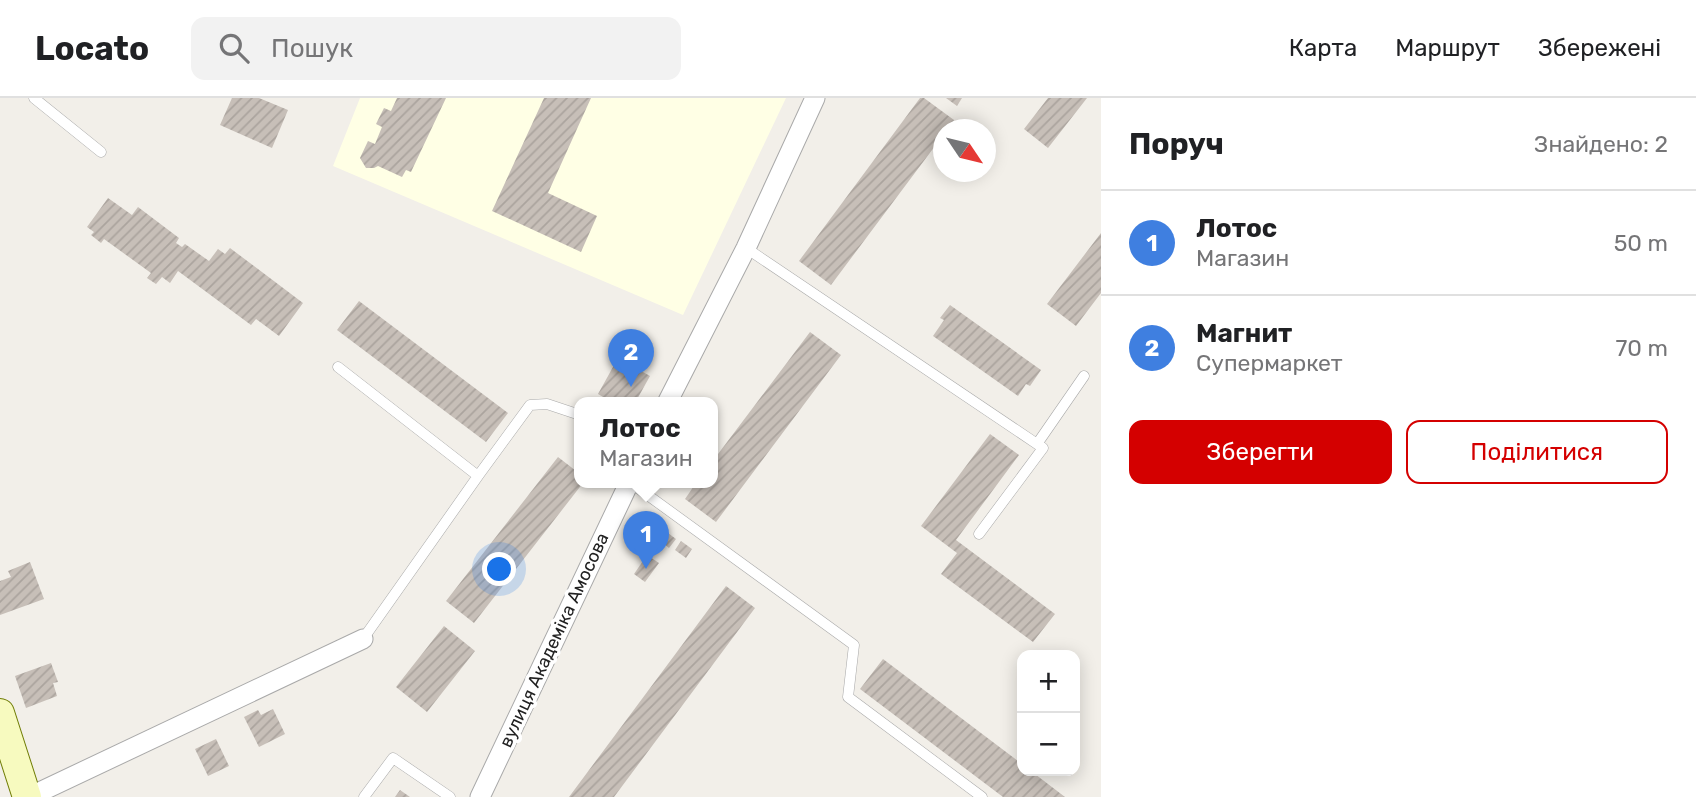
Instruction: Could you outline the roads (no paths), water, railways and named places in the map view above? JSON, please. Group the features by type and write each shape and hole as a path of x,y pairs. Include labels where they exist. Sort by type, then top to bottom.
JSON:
{"street":[{"path":"670,397 746,248 816,98"},
{"name":"вулиця Академіка Амосова","path":"480,797 628,488"},
{"path":"0,713 28,797 363,639"}],"lane":[{"path":"34,98 101,152"},
{"path":"746,248 1043,447 979,534"},
{"path":"338,367 478,476"},
{"path":"1037,444 1084,376"},
{"path":"363,639 530,405 547,404 574,413"},
{"path":"637,488 854,645 848,697 982,797"},
{"path":"364,797 393,758 450,797"}],"place":[{"name":"Магнит","path":"631,387"},
{"name":"Лотос","path":"646,569"}]}
